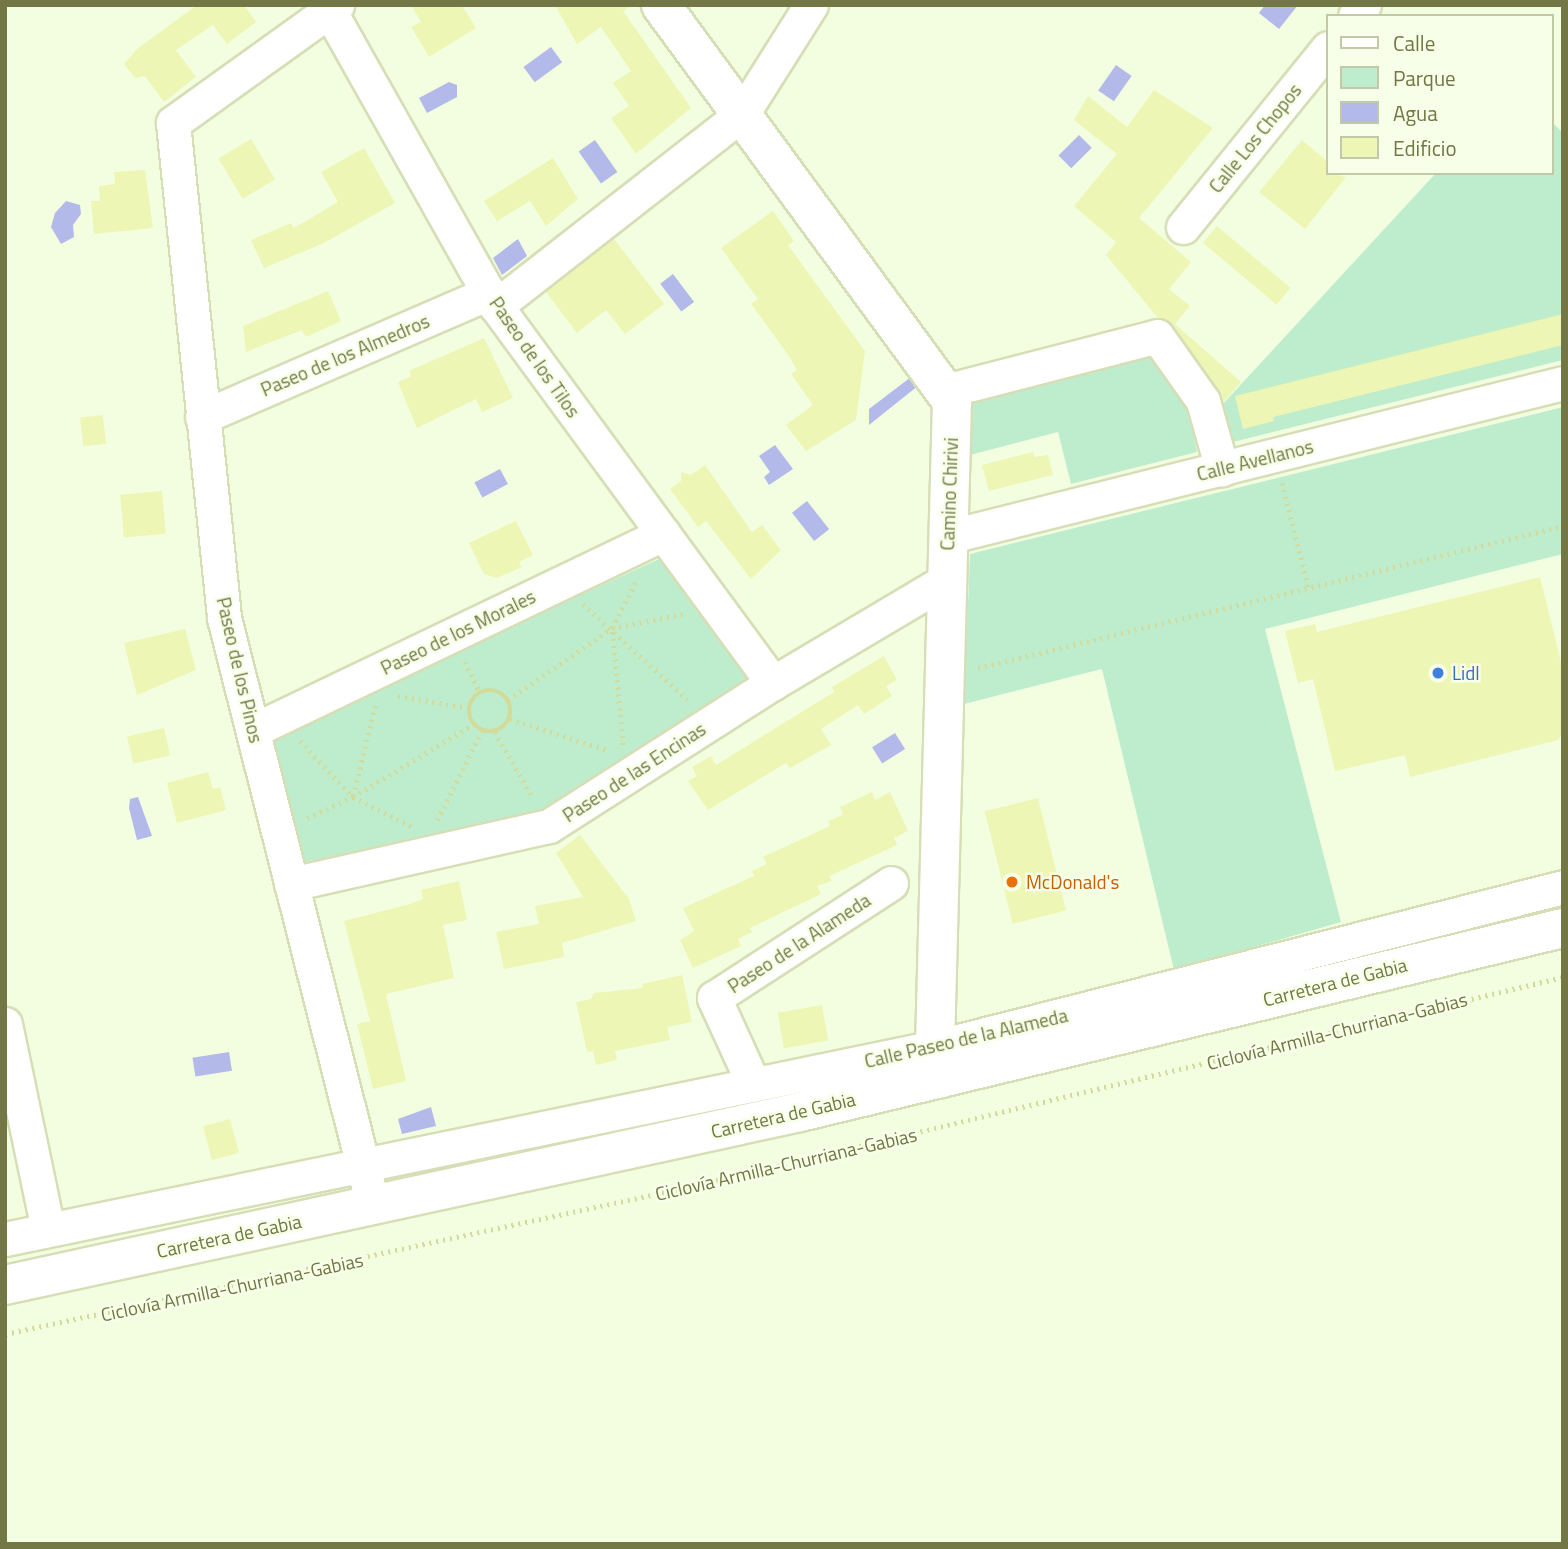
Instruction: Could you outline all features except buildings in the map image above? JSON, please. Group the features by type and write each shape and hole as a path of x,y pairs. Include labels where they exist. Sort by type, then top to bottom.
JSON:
{"main road":[{"name":"Camino Chirivi","path":"662,5 952,401 945,581 938,1063"},
{"name":"Carretera de Gabia","path":"5,1284 372,1205 938,1063 1561,927"}],"street":[{"name":"Paseo de los Almedros","path":"202,417 493,300 742,114 811,5"},
{"name":"Paseo de los Pinos","path":"333,7 173,123 224,618 372,1205"},
{"name":"Paseo de los Tilos","path":"333,7 493,300 772,683"},
{"name":"Calle Los Chopos","path":"1182,227 1326,50"},
{"path":"945,391 1157,336 1203,401 1222,468"},
{"name":"Calle Avellanos","path":"947,537 1563,383"},
{"name":"Paseo de los Morales","path":"254,730 663,534"},
{"name":"Paseo de las Encinas","path":"291,884 549,826 772,683 945,581"},
{"name":"Paseo de la Alameda","path":"753,1083 714,998 891,883"},
{"name":"Calle Paseo de la Alameda","path":"5,1239 753,1083 938,1063 1563,887"},
{"path":"5,1024 48,1230"}],"path":[{"path":"1275,455 1308,587"},
{"path":"943,676 1563,526"},
{"path":"510,719 624,755 612,628 641,571"},
{"path":"580,601 696,708"},
{"path":"508,700 612,628 694,612"},
{"path":"459,650 480,693"},
{"path":"469,709 480,693 492,690 508,700"},
{"path":"353,797 378,693"},
{"path":"391,695 469,709"},
{"path":"508,700 510,719"},
{"path":"469,709 474,724 482,731 495,732 510,719"},
{"path":"300,821 353,797 474,724"},
{"path":"435,824 482,731"},
{"path":"495,732 535,802"},
{"path":"294,734 353,797 418,830"},
{"name":"Ciclovía Armilla-Churriana-Gabias","path":"5,1334 701,1184 1563,977"}],"green space":[{"path":"1554,124 1563,133 1563,360 1229,443 1222,405 1434,175 1554,175"},
{"path":"1148,353 1188,409 1197,452 1071,484 1058,432 970,455 970,395"},
{"path":"1563,407 1563,554 1265,629 1341,922 1174,970 1102,669 964,704 970,554"},
{"path":"661,558 749,679 542,812 305,862 271,737"}],"water":[{"path":"1265,5 1298,5 1279,29 1259,13"},
{"path":"551,47 562,62 535,82 523,67"},
{"path":"1116,65 1132,76 1114,101 1098,90"},
{"path":"449,82 457,85 457,97 427,113 419,98"},
{"path":"1079,135 1092,148 1071,168 1058,156"},
{"path":"595,140 617,172 601,183 579,151"},
{"path":"66,201 80,205 81,214 73,225 74,237 61,244 51,227 55,213"},
{"path":"518,239 527,256 502,275 493,258"},
{"path":"673,274 694,302 681,312 660,284"},
{"path":"911,377 919,385 869,425 869,409"},
{"path":"775,445 793,469 769,485 764,477 770,472 759,456"},
{"path":"500,469 508,484 482,498 474,483"},
{"path":"807,501 829,529 814,541 792,513"},
{"path":"895,733 905,749 882,763 872,747"},
{"path":"138,797 152,836 137,840 129,808 130,799"},
{"path":"229,1052 232,1071 195,1077 192,1058"},
{"path":"431,1107 436,1126 402,1134 398,1119"}],"place":[{"name":"Lidl","path":"1438,673"},
{"name":"McDonald's","path":"1012,882"}]}
